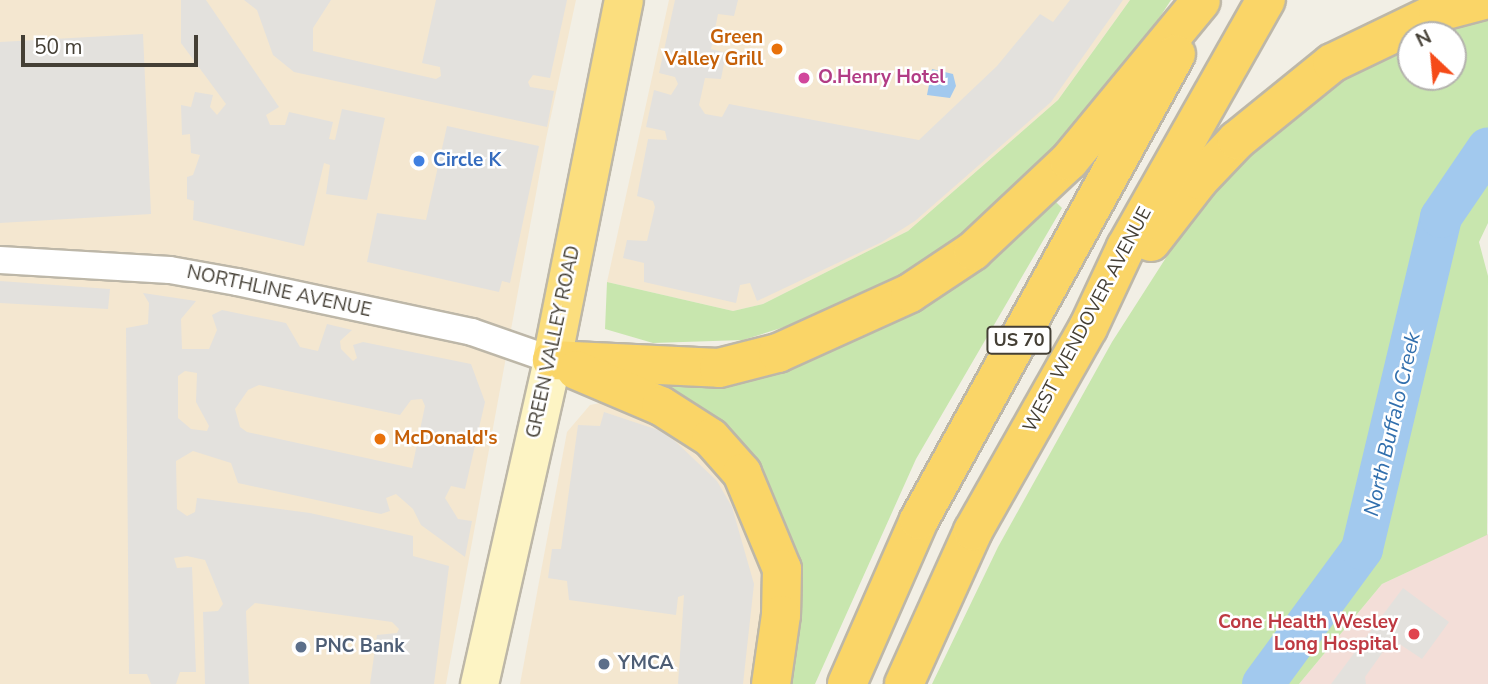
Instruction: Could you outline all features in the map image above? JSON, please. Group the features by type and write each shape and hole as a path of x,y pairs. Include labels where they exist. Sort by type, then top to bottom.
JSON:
{"highway":[{"name":"GREEN VALLEY ROAD","path":"552,360 624,0"},
{"path":"552,360 719,368 778,354 910,293 973,251 1069,161 1201,0"},
{"name":"US 70","path":"847,684 919,520 1158,92 1201,0"},
{"name":"WEST WENDOVER AVENUE","path":"904,684 973,531 1088,328 1126,247 1266,0"},
{"path":"1088,328 1199,180 1291,94 1332,63 1385,34 1484,0"},
{"path":"552,360 661,406 711,438 742,473 782,569 781,615 771,684"}],"main road":[{"name":"GREEN VALLEY ROAD","path":"479,684 552,360"}],"street":[{"name":"NORTHLINE AVENUE","path":"0,260 170,270 237,282 472,332 552,360"}],"shaded area":[{"path":"0,0 576,0 546,139 446,684 0,684"},
{"path":"181,0 206,0 279,107 266,115 270,125 285,125 289,112 333,122 329,139 335,140 342,109 385,118 367,200 326,194 330,165 324,163 304,246 193,220 194,201 187,199 187,177 193,175 200,155 191,153 190,134 182,135 181,105 191,107 195,92 213,95 210,107 217,115 226,104 181,43"},
{"path":"244,0 331,0 313,28 313,51 436,79 441,76 440,67 422,63 436,0 567,0 550,78 533,75 528,82 530,87 554,91 547,127 294,72 273,55 257,10"},
{"path":"669,0 1130,0 1058,100 908,231 763,304 733,311 607,282"},
{"path":"675,0 738,0 734,16 718,14 711,49 726,53 721,79 705,78 699,105 705,114 722,117 729,104 919,140 997,66 1040,14 1053,22 1070,0 1123,0 1051,102 915,221 882,242 757,301 750,283 740,285 736,303 644,282 644,263 623,258 627,240 647,241 655,207 653,201 637,196 648,139 667,140 665,131 646,127 654,90 671,95 678,84 675,77 659,73"},
{"path":"143,34 151,214 0,223 0,42"},
{"path":"447,126 539,146 510,283 502,281 499,292 367,262 377,213 426,220"},
{"path":"0,281 110,289 108,309 0,303"},
{"path":"143,293 196,301 181,319 182,349 209,349 217,330 212,315 222,310 286,323 300,347 318,351 327,324 352,330 340,341 341,349 353,361 357,358 353,345 363,342 471,364 485,402 465,489 451,486 445,498 458,519 472,521 465,557 421,525 413,509 396,494 386,498 390,511 381,514 238,483 231,463 193,451 176,461 177,509 187,516 195,512 197,498 310,513 413,536 413,556 449,566 434,684 370,684 377,635 397,633 399,629 392,622 255,603 246,611 249,684 205,684 203,612 218,611 223,604 205,560 187,556 174,558 177,568 192,567 196,672 180,672 176,684 151,684 147,674 129,674 126,328 148,324 149,303","holes":["185,371 197,373 196,402 209,426 207,431 191,429 178,418 178,376","259,385 400,415 411,400 422,399 425,406 412,468 247,432 240,427 235,409 248,390"]},
{"path":"610,401 635,406 710,458 737,494 766,563 757,684 520,684 567,432 590,405"},
{"path":"604,412 658,430 675,441 717,481 732,507 754,584 743,684 678,684 684,595 678,597 676,615 569,600 567,581 548,578 552,549 561,549 578,425 600,426"},
{"name":"Cone Health Wesley Long Hospital","path":"1488,534 1488,684 1299,684 1382,584"},
{"path":"1403,588 1449,622 1422,659 1392,639 1365,677 1366,684 1331,684"}],"green space":[{"path":"1130,0 1171,0 1116,84 1046,161 971,227 905,273 816,317 743,340 653,343 605,329 607,282 733,311 763,304 908,231 1058,100"},
{"path":"1488,15 1488,223 1479,242 1488,276 1487,535 1382,584 1299,684 932,684 998,547 1112,342 1185,228 1249,150 1314,95 1397,50 1397,91 1467,91 1467,22"},
{"path":"1056,202 1062,208 916,459 815,684 787,684 798,585 790,534 771,491 749,457 633,373 670,376 1006,240"}],"water":[{"path":"932,69 953,74 956,86 950,98 927,95"}],"waterway":[{"name":"North Buffalo Creek","path":"1263,684 1362,549 1441,217 1488,148"}],"place":[{"name":"Green Valley Grill","path":"777,49"},
{"name":"O.Henry Hotel","path":"804,78"},
{"name":"Circle K","path":"419,161"},
{"name":"McDonald's","path":"380,439"},
{"name":"Cone Health Wesley Long Hospital","path":"1414,634"},
{"name":"PNC Bank","path":"301,647"},
{"name":"YMCA","path":"604,664"}]}
